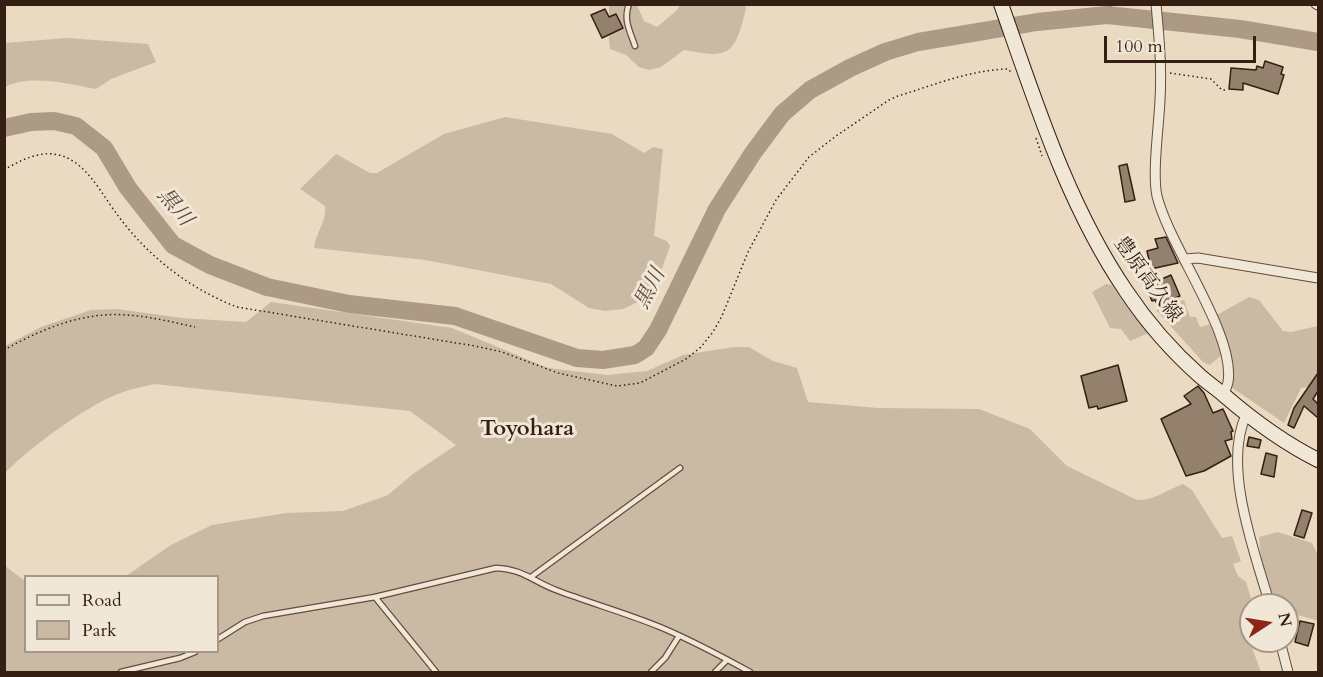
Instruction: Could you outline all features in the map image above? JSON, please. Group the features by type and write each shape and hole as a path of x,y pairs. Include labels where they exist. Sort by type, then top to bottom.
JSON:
{"main road":[{"name":"豊原高久線","path":"1001,4 1017,68 1042,121 1075,202 1127,293 1173,349 1200,376 1246,415 1276,436 1318,460"}],"street":[{"path":"1156,4 1161,49 1156,194 1221,339 1227,363 1228,381 1224,395"},
{"path":"1184,259 1198,258 1318,278"},
{"path":"1246,415 1240,437 1240,495 1267,593"},
{"path":"1283,653 1288,672"}],"lane":[{"path":"629,4 626,21 635,46"},
{"path":"531,577 680,468"},
{"path":"219,638 245,622 263,616 375,597 496,568 508,569 531,577 552,589 660,627 750,672"},
{"path":"375,597 436,672"},
{"path":"651,672 665,658 678,636"},
{"path":"121,672 180,658 191,653"},
{"path":"715,672 727,660"}],"path":[{"path":"4,170 32,155 43,153 73,161 90,178 126,227 150,252 183,279 212,297 237,307 475,346 502,352 558,373 617,386 648,380 686,359 701,347 722,316 748,252 776,200 809,157 836,136 898,96 961,76 1017,68"},
{"path":"1161,72 1211,79 1222,90 1227,90"},
{"path":"1034,134 1045,159"},
{"path":"4,350 37,334 94,316 114,315 158,319 195,327"}],"green space":[{"path":"609,5 637,5 644,21 657,27 680,5 745,5 746,9 738,36 734,45 728,50 712,54 684,50 661,67 649,70 639,67 626,55 610,49"},
{"path":"67,38 148,44 156,62 111,79 96,89 38,81 15,83 5,87 5,43"},
{"path":"505,117 612,134 644,153 653,147 663,149 654,236 667,241 670,246 659,277 642,300 623,309 605,311 589,308 551,284 425,260 314,248 324,217 325,206 300,189 336,154 370,173 377,173 444,134"},
{"path":"1106,284 1112,285 1149,333 1130,341 1121,329 1110,328 1092,292"},
{"path":"1249,297 1259,300 1283,331 1291,332 1318,326 1318,386 1301,388 1284,423 1231,387 1227,343 1217,315"},
{"path":"1184,300 1190,317 1196,317 1200,327 1211,324 1223,354 1210,365 1203,362 1156,310"},
{"path":"271,302 452,328 548,368 607,375 647,371 683,355 734,347 749,347 773,361 797,368 808,402 878,408 979,409 1030,429 1067,466 1137,500 1154,497 1183,484 1192,490 1222,538 1232,536 1241,561 1233,564 1238,576 1246,582 1249,593 1239,593 1239,653 1254,653 1261,672 5,672 4,565 24,580 24,653 219,653 219,575 127,575 171,545 212,525 286,513 343,511 388,495 413,474 456,445 410,411 154,384 122,392 90,408 43,440 5,473 5,346 41,327 91,310 117,309 182,318 246,322"},
{"path":"1278,532 1312,543 1318,556 1318,621 1299,615 1299,593 1273,593 1263,565 1259,537"}],"building":[{"path":"605,9 609,17 616,14 623,28 602,38 591,15"},
{"path":"1265,61 1283,67 1281,74 1284,75 1278,94 1243,83 1243,90 1229,89 1231,68 1256,70 1257,66 1263,68"},
{"path":"1127,164 1135,200 1125,202 1119,166"},
{"path":"1166,237 1178,263 1151,269 1147,251 1158,248 1155,239"},
{"path":"1171,275 1180,296 1158,306 1155,300 1152,301 1147,289 1150,288 1148,285"},
{"path":"1118,365 1127,401 1098,409 1097,406 1089,408 1081,376"},
{"path":"1318,373 1318,391 1313,399 1318,404 1318,418 1304,406 1294,428 1288,425 1294,408"},
{"path":"1198,386 1204,393 1213,413 1223,409 1233,431 1231,432 1232,439 1225,441 1231,456 1204,471 1186,476 1161,419 1191,404 1184,396"},
{"path":"1249,437 1261,440 1259,448 1247,446"},
{"path":"1266,453 1277,456 1274,477 1261,474"},
{"path":"1302,510 1312,513 1304,538 1294,535"},
{"path":"1300,621 1314,624 1308,646 1299,643"}],"waterway":[{"path":"1107,15 1111,4"},
{"name":"黒川","path":"4,128 31,122 54,121 76,126 104,148 128,188 173,245 210,265 267,287 349,304 455,316 577,358 603,360 635,355 646,348 658,330 717,209 753,153 782,114 810,90 885,52 918,42 1037,22 1107,15 1240,29 1318,42"}],"district":[{"name":"Toyohara","path":"527,430"}]}
